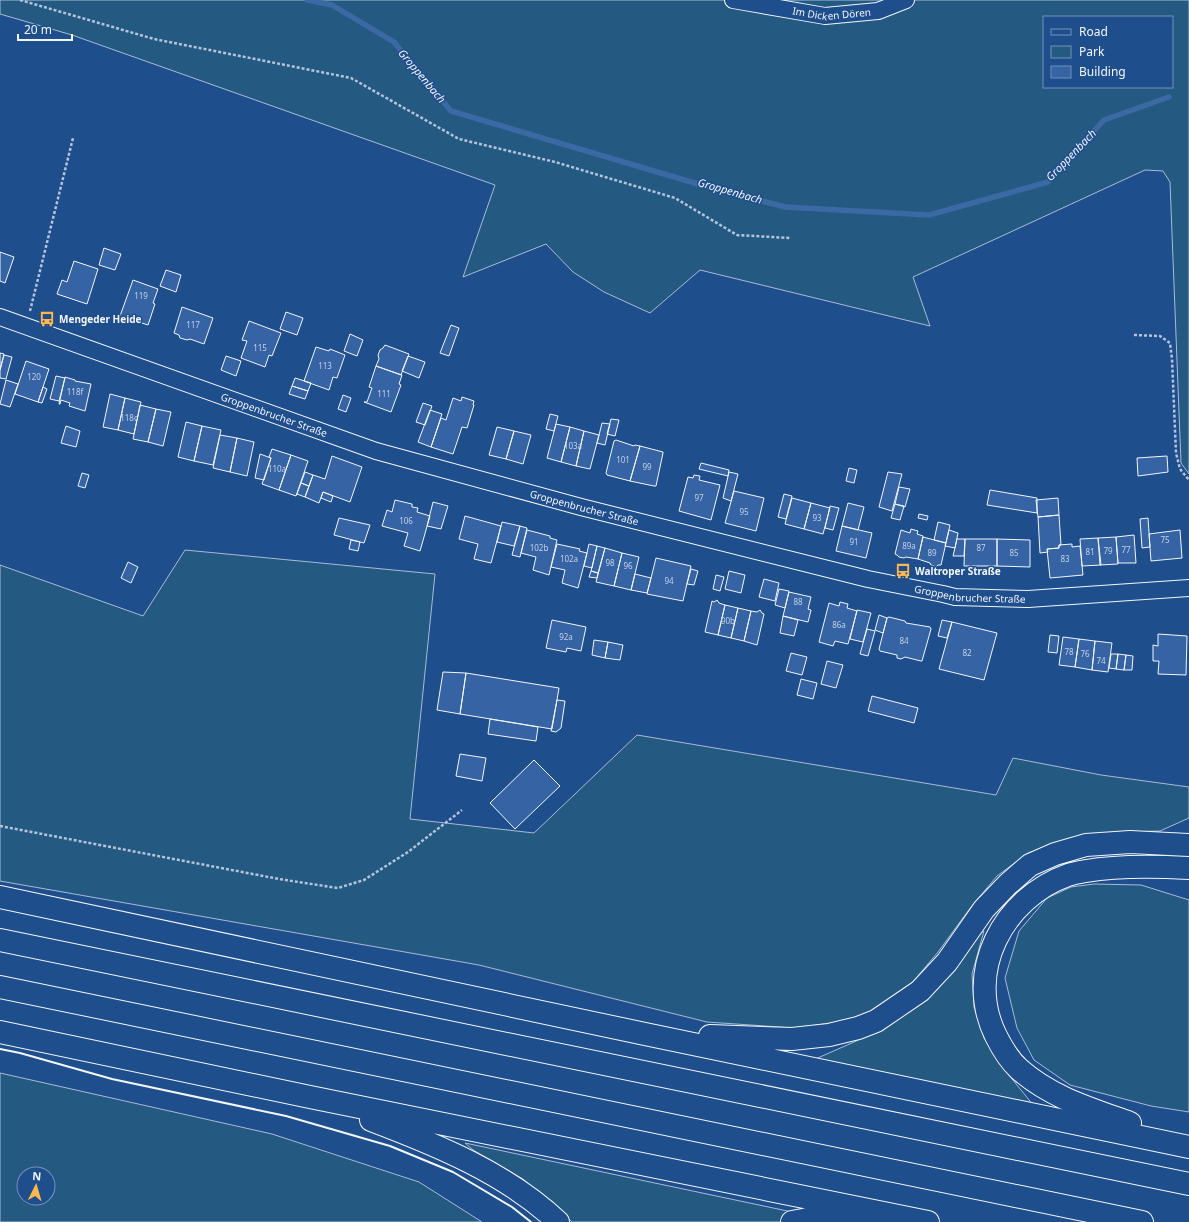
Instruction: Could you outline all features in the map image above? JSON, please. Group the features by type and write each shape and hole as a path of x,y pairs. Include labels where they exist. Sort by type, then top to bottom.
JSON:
{"highway":[{"path":"1158,843 1189,832"},
{"path":"645,1034 792,1039 828,1035 858,1028 876,1021 920,991 946,962 984,909 1008,884 1030,865 1055,854 1086,845 1130,842 1189,844"},
{"path":"1179,1143 1068,1100 1040,1086 1018,1068 1003,1049 994,1030 986,1007 985,981 990,954 1003,924 1022,902 1044,887 1069,875 1102,868 1135,866 1185,872"},
{"path":"0,896 645,1034 1179,1143"},
{"path":"0,940 1189,1184"},
{"path":"0,987 1142,1222"},
{"path":"0,1032 310,1097 928,1222"},
{"path":"310,1097 404,1132 444,1149 513,1186 558,1222"},
{"path":"792,1222 808,1219 904,1217"}],"street":[{"name":"Im Dicken Dören","path":"733,0 825,16 878,11 906,0"},
{"name":"Groppenbrucher Straße","path":"0,317 376,451 581,507 868,579 955,597 1028,599 1189,588"}],"path":[{"path":"20,0 154,39 351,78 459,139 555,162 675,198 737,235 790,238"},
{"path":"26,327 73,138"},
{"path":"1134,335 1160,336 1170,344 1176,453 1180,469 1189,480"},
{"path":"0,826 272,878 338,888 364,880 408,852 462,810"}],"green space":[{"path":"0,0 1189,0 1189,474 1181,463 1170,182 1163,171 1145,170 913,277 930,326 700,270 650,313 604,292 573,272 546,244 463,277 495,185 72,35 0,14"},
{"path":"185,550 435,574 410,819 534,833 637,735 996,795 1013,758 1101,775 1189,787 1189,818 1160,831 1122,832 1070,839 1028,853 997,876 912,983 887,1003 854,1020 794,1028 707,1022 479,965 0,881 0,565 143,616"},
{"path":"1094,884 1141,885 1189,900 1189,1112 1151,1106 1070,1085 1034,1060 1017,1028 1005,978 1019,931 1047,898 1071,887"},
{"path":"984,931 972,974 974,1007 984,1038 1004,1069 1038,1111 811,1061 863,1038 897,1018 969,940"},
{"path":"0,1073 272,1134 419,1182 482,1222 0,1222"},
{"path":"465,1143 797,1213 806,1222 572,1222 523,1179 473,1150"}],"building":[{"path":"104,248 121,254 115,270 99,265"},
{"path":"0,252 14,257 5,283 0,281"},
{"path":"74,261 98,269 87,304 57,294 62,280 67,282"},
{"path":"166,270 181,275 176,292 160,286"},
{"path":"133,280 158,289 148,325 120,316"},
{"path":"182,307 213,318 204,344 190,339 187,340 180,338 179,335 174,333"},
{"path":"286,312 303,318 297,335 280,329"},
{"path":"249,321 281,333 272,356 269,355 265,367 241,358 247,341 242,340"},
{"path":"451,325 459,328 449,356 440,353"},
{"path":"350,334 363,340 357,356 344,351"},
{"path":"385,345 409,354 401,375 376,366 379,359 378,355 380,350"},
{"path":"316,347 329,351 330,349 345,355 337,378 333,377 329,390 304,381"},
{"path":"0,353 4,354 0,370"},
{"path":"4,355 12,357 6,379 0,378 0,370"},
{"path":"226,356 241,361 236,376 221,370"},
{"path":"408,356 425,362 419,378 402,371"},
{"path":"26,361 49,369 38,402 15,394"},
{"path":"376,366 402,375 399,384 401,385 391,412 364,402 367,402 372,388 369,387"},
{"path":"56,376 65,378 59,401 50,399"},
{"path":"65,377 75,381 91,384 85,411 69,406 70,403 61,400 59,404"},
{"path":"295,378 311,383 308,391 292,386"},
{"path":"6,380 18,384 10,407 0,404"},
{"path":"292,386 308,391 305,399 289,394"},
{"path":"43,387 47,389 42,403 38,402"},
{"path":"110,394 125,398 118,430 103,427"},
{"path":"343,395 351,398 346,412 338,409"},
{"path":"462,397 474,401 474,405 467,428 462,427 453,454 431,447 441,418 446,420 453,398 461,401"},
{"path":"125,398 141,402 134,434 118,430"},
{"path":"423,403 432,406 425,425 416,422"},
{"path":"140,405 156,409 148,442 133,439"},
{"path":"156,409 171,412 163,446 148,442"},
{"path":"430,410 442,414 431,447 418,442"},
{"path":"550,414 558,416 554,431 546,429"},
{"path":"611,419 619,420 615,436 607,434"},
{"path":"186,422 202,426 194,461 178,457"},
{"path":"602,423 610,424 605,445 597,443"},
{"path":"556,424 570,427 561,462 547,458"},
{"path":"66,426 80,431 76,447 61,443"},
{"path":"202,426 221,430 213,465 194,461"},
{"path":"497,427 514,431 506,459 489,455"},
{"path":"570,427 584,431 576,466 561,462"},
{"path":"514,431 531,435 523,464 506,459"},
{"path":"584,431 599,435 590,469 576,466"},
{"path":"220,435 237,438 230,472 213,468"},
{"path":"237,438 254,442 247,476 230,472"},
{"path":"616,440 634,446 640,446 630,481 607,475 606,473 614,441"},
{"path":"640,446 663,452 656,486 630,481"},
{"path":"272,449 291,455 279,490 262,484 271,458 269,457"},
{"path":"260,454 271,458 264,480 255,478"},
{"path":"291,455 308,461 296,496 279,490"},
{"path":"332,456 362,467 350,502 323,492 319,503 305,497 313,475 325,479"},
{"path":"1167,456 1168,472 1138,476 1137,458"},
{"path":"701,463 729,470 728,476 699,469"},
{"path":"849,468 857,470 854,483 846,481"},
{"path":"305,472 313,475 309,486 301,483"},
{"path":"729,472 738,474 731,501 723,498"},
{"path":"888,472 902,474 892,511 879,507"},
{"path":"82,473 89,475 85,488 78,486"},
{"path":"694,475 700,476 699,480 720,485 711,520 679,511 688,477 693,478"},
{"path":"301,483 309,486 305,497 297,494"},
{"path":"899,487 910,489 905,507 895,504"},
{"path":"990,490 1037,498 1037,513 987,505"},
{"path":"734,491 764,498 756,531 725,523"},
{"path":"323,492 333,496 331,502 321,498"},
{"path":"784,494 792,496 786,519 778,517"},
{"path":"792,498 811,503 804,529 785,524"},
{"path":"1058,498 1059,515 1038,517 1036,500"},
{"path":"395,500 412,504 412,507 418,508 417,512 430,516 420,551 404,546 408,533 382,526 387,510 392,512"},
{"path":"433,502 448,506 441,529 427,526"},
{"path":"811,503 830,508 823,534 804,529"},
{"path":"848,503 864,507 858,530 842,526"},
{"path":"895,504 904,506 900,520 891,518"},
{"path":"830,506 839,508 833,530 825,528"},
{"path":"919,514 928,516 927,520 918,518"},
{"path":"1059,515 1061,545 1059,545 1059,548 1047,549 1048,552 1040,553 1038,517"},
{"path":"465,516 501,526 491,563 474,559 478,544 459,539"},
{"path":"339,518 370,525 364,543 334,535"},
{"path":"1148,518 1150,547 1142,548 1140,519"},
{"path":"502,522 520,526 514,546 497,542"},
{"path":"938,522 950,525 946,543 934,540"},
{"path":"520,526 527,528 520,557 512,555"},
{"path":"842,526 872,533 866,558 836,551"},
{"path":"911,529 918,531 917,534 923,536 918,559 899,557 895,554 901,530 910,533"},
{"path":"527,530 550,536 550,538 557,540 549,575 533,570 536,557 521,553"},
{"path":"949,530 958,533 955,548 945,546"},
{"path":"1180,530 1182,558 1151,561 1149,534"},
{"path":"1134,535 1136,563 1118,563 1116,537"},
{"path":"923,537 946,543 941,565 936,567 930,563 918,559"},
{"path":"1116,537 1118,564 1100,565 1098,538"},
{"path":"1098,538 1101,565 1082,566 1080,539"},
{"path":"957,539 965,539 964,556 953,556"},
{"path":"965,539 997,539 997,566 964,566"},
{"path":"997,539 1030,540 1030,567 997,566"},
{"path":"351,540 360,542 358,551 349,549"},
{"path":"557,544 580,549 579,551 587,553 578,588 562,583 565,570 551,567"},
{"path":"589,544 597,546 592,568 584,566"},
{"path":"1072,544 1072,547 1080,546 1083,575 1050,578 1047,549 1059,548 1059,545"},
{"path":"597,546 605,548 598,573 591,571"},
{"path":"605,548 622,553 614,586 596,582"},
{"path":"622,553 639,557 631,590 614,586"},
{"path":"656,558 691,566 683,601 647,594"},
{"path":"128,562 138,567 131,583 121,578"},
{"path":"691,569 698,571 694,585 687,584"},
{"path":"591,571 598,573 597,578 589,577"},
{"path":"729,571 745,575 741,593 725,589"},
{"path":"635,574 651,578 647,593 631,590"},
{"path":"716,575 724,577 720,591 713,589"},
{"path":"764,579 779,583 775,601 759,597"},
{"path":"779,589 789,591 785,608 775,605"},
{"path":"789,592 811,597 808,609 811,610 808,622 783,616"},
{"path":"717,600 719,603 725,605 718,635 705,632 712,601 714,602"},
{"path":"840,602 848,604 847,608 857,611 848,644 835,641 833,646 819,642 829,603 839,606"},
{"path":"725,605 738,608 731,638 718,635"},
{"path":"738,608 751,611 744,641 731,638"},
{"path":"760,610 764,614 757,645 744,641 751,611 757,612"},
{"path":"857,610 871,613 863,642 850,639"},
{"path":"879,615 887,618 883,633 875,630"},
{"path":"783,616 798,620 794,636 780,633"},
{"path":"889,617 905,621 906,623 930,627 931,629 922,661 905,657 901,659 897,658 897,655 880,651 879,649 887,618"},
{"path":"552,620 586,627 581,651 567,648 566,652 546,648"},
{"path":"942,620 952,622 947,638 938,636"},
{"path":"952,622 997,633 984,680 939,669"},
{"path":"867,629 875,631 868,656 860,654"},
{"path":"1158,634 1187,636 1186,675 1158,674 1159,661 1153,661 1153,645 1158,646"},
{"path":"1050,635 1059,636 1057,653 1048,652"},
{"path":"1063,637 1079,639 1075,667 1059,665"},
{"path":"1079,639 1095,641 1092,670 1075,667"},
{"path":"594,640 608,642 605,658 592,655"},
{"path":"1095,641 1112,643 1108,672 1092,670"},
{"path":"608,642 623,645 620,660 605,658"},
{"path":"791,653 807,657 802,675 786,671"},
{"path":"1111,654 1118,654 1116,669 1109,668"},
{"path":"1118,654 1126,655 1124,670 1116,669"},
{"path":"1126,655 1133,656 1132,670 1124,670"},
{"path":"827,661 843,665 836,688 821,684"},
{"path":"443,672 466,673 460,714 437,710"},
{"path":"466,673 559,688 552,729 460,714"},
{"path":"801,679 817,683 813,699 797,695"},
{"path":"872,696 918,708 914,723 868,711"},
{"path":"557,700 565,701 561,728 556,732 551,731"},
{"path":"490,719 538,727 536,741 488,734"},
{"path":"460,754 486,758 482,781 456,776"},
{"path":"534,760 560,786 515,829 490,803"}],"waterway":[{"name":"Groppenbach","path":"307,0 332,5 394,42 451,111 698,184 785,207 929,215 1048,182 1104,120 1169,97"}],"wall":[{"path":"0,1049 20,1053 112,1079 286,1116 390,1146 453,1172 512,1207 531,1222"}],"place":[{"name":"Mengeder Heide","path":"47,319"},
{"name":"Waltroper Straße","path":"903,571"}]}
